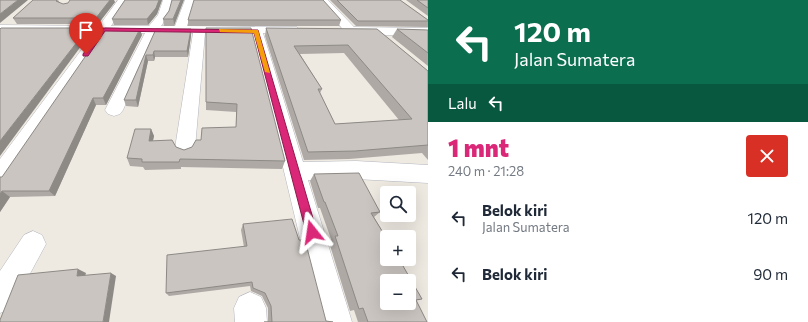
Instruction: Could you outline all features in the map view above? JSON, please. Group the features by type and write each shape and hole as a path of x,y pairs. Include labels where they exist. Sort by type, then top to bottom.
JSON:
{"street":[{"path":"0,176 123,0"},
{"path":"114,110 152,30 162,16 168,0"},
{"path":"179,30 186,15 190,0"},
{"path":"323,0 351,31"},
{"path":"1,30 14,19"},
{"path":"1,30 305,30"},
{"path":"185,148 199,31"},
{"path":"256,31 296,171 336,322"},
{"path":"336,31 428,32"},
{"path":"377,32 394,47"},
{"path":"296,171 356,170 428,174"},
{"path":"0,298 34,244"}],"building":[{"path":"0,0 18,0 0,14"},
{"path":"33,0 57,0 56,1 63,4 68,3 70,0 110,0 96,18 13,18"},
{"path":"125,0 159,0 156,8 147,19 112,19"},
{"path":"172,0 181,0 173,19 163,19 169,11"},
{"path":"194,0 323,0 341,20 188,20"},
{"path":"337,0 400,0 428,21 358,21"},
{"path":"417,0 428,0 428,8"},
{"path":"88,28 0,141 0,29"},
{"path":"105,28 140,29 103,98 93,98 49,191 2,191 0,194 0,177 2,177"},
{"path":"206,28 251,28 285,161 180,159 179,162 142,162 142,159 127,158 135,129 151,129 149,141 172,140 176,147 184,150 192,147 196,140 201,140 202,128 236,127 237,104 206,102"},
{"path":"266,28 377,29 428,71 428,145 355,151 308,152","holes":["348,45 412,119 335,124 318,89 322,89 294,46"]},
{"path":"156,29 191,29 187,51 154,51 153,55 146,55 136,100 124,100"},
{"path":"397,29 428,30 428,53"},
{"path":"359,173 380,212 371,213 381,230 380,230 380,266 403,266 408,274 380,274 380,310 416,310 416,300 427,322 368,322 363,308 359,309 335,236 338,236 314,174"},
{"path":"292,219 299,240 305,240 326,321 333,322 272,322 271,306 265,293 253,288 252,282 166,293 167,255 247,246 243,224"},
{"path":"78,269 77,276 111,273 103,322 0,322 18,275"},
{"path":"416,289 422,299 416,300"}],"slow traffic":[{"path":"220,31 256,31 268,72"}],"route":[{"path":"86,54 104,29 256,31 312,232"}]}
